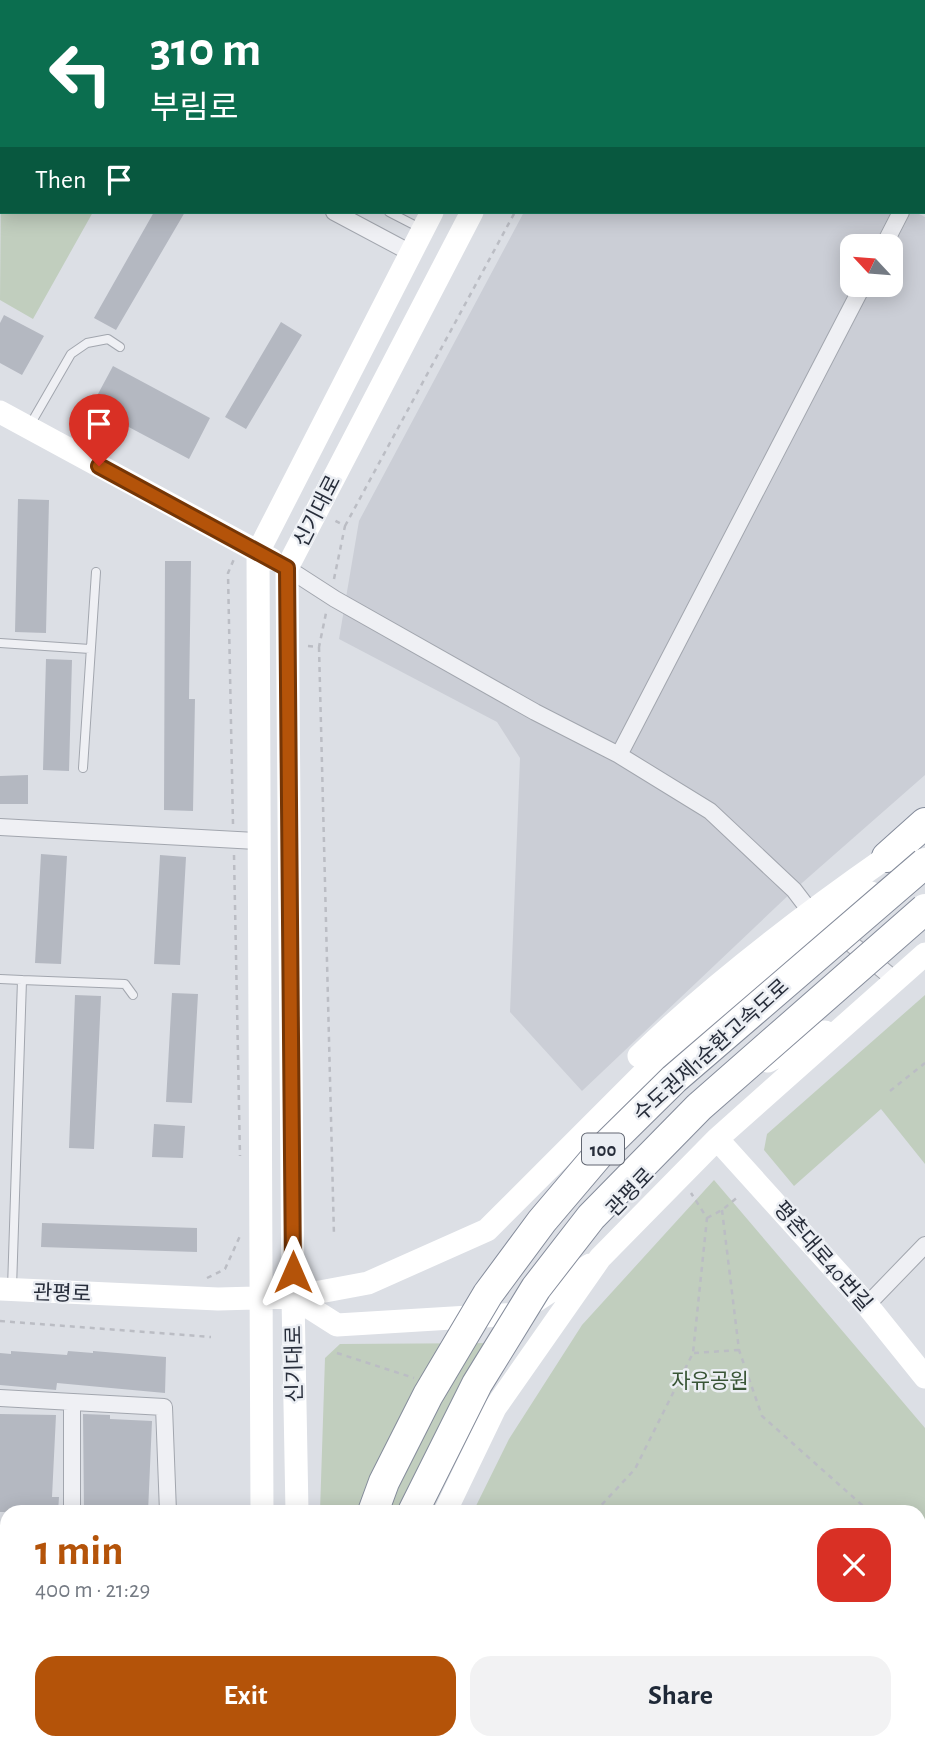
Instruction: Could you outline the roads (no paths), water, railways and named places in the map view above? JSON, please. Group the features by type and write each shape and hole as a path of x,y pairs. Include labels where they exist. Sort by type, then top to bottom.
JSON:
{"highway":[{"path":"887,857 925,823"},
{"name":"수도권제1순환고속도로","path":"376,1505 384,1482 428,1395 488,1294 542,1221 595,1159 674,1080 925,863"},
{"name":"수도권제1순환고속도로","path":"416,1505 477,1384 536,1288 591,1217 699,1107 925,909"}],"street":[{"path":"338,214 411,253"},
{"name":"신기대로","path":"297,1505 287,568 471,214"},
{"path":"890,234 900,214"},
{"name":"신기대로","path":"262,1505 258,552 428,220"},
{"path":"619,755 856,298"},
{"path":"0,412 287,568 335,599 535,712 619,755 710,811 794,890 818,918 895,980"},
{"path":"818,918 925,809"},
{"path":"0,827 258,841"},
{"name":"관평로","path":"6,1290 218,1299 293,1297 368,1283 487,1230 659,1058 818,918 925,855"},
{"path":"487,1230 657,1039 818,918 887,857"},
{"name":"관평로","path":"517,1314 622,1200 709,1113 925,923"},
{"path":"448,1505 495,1408 600,1258 717,1139 925,954"},
{"path":"768,1061 855,1016"},
{"name":"평촌대로40번길","path":"717,1139 867,1305 925,1377"},
{"path":"867,1305 925,1245"},
{"path":"423,1505 517,1314 600,1258"},
{"path":"293,1297 337,1325 517,1314"},
{"path":"0,1398 164,1407 168,1505"},
{"path":"72,1402 72,1505"}],"lane":[{"path":"399,214 428,220"},
{"path":"29,427 71,354 87,343 108,339 120,347"},
{"path":"83,768 96,572"},
{"path":"0,643 90,649"},
{"path":"0,979 125,984 133,995"},
{"path":"6,1290 22,980"}],"park label":[{"name":"자유공원","path":"710,1381"}]}
